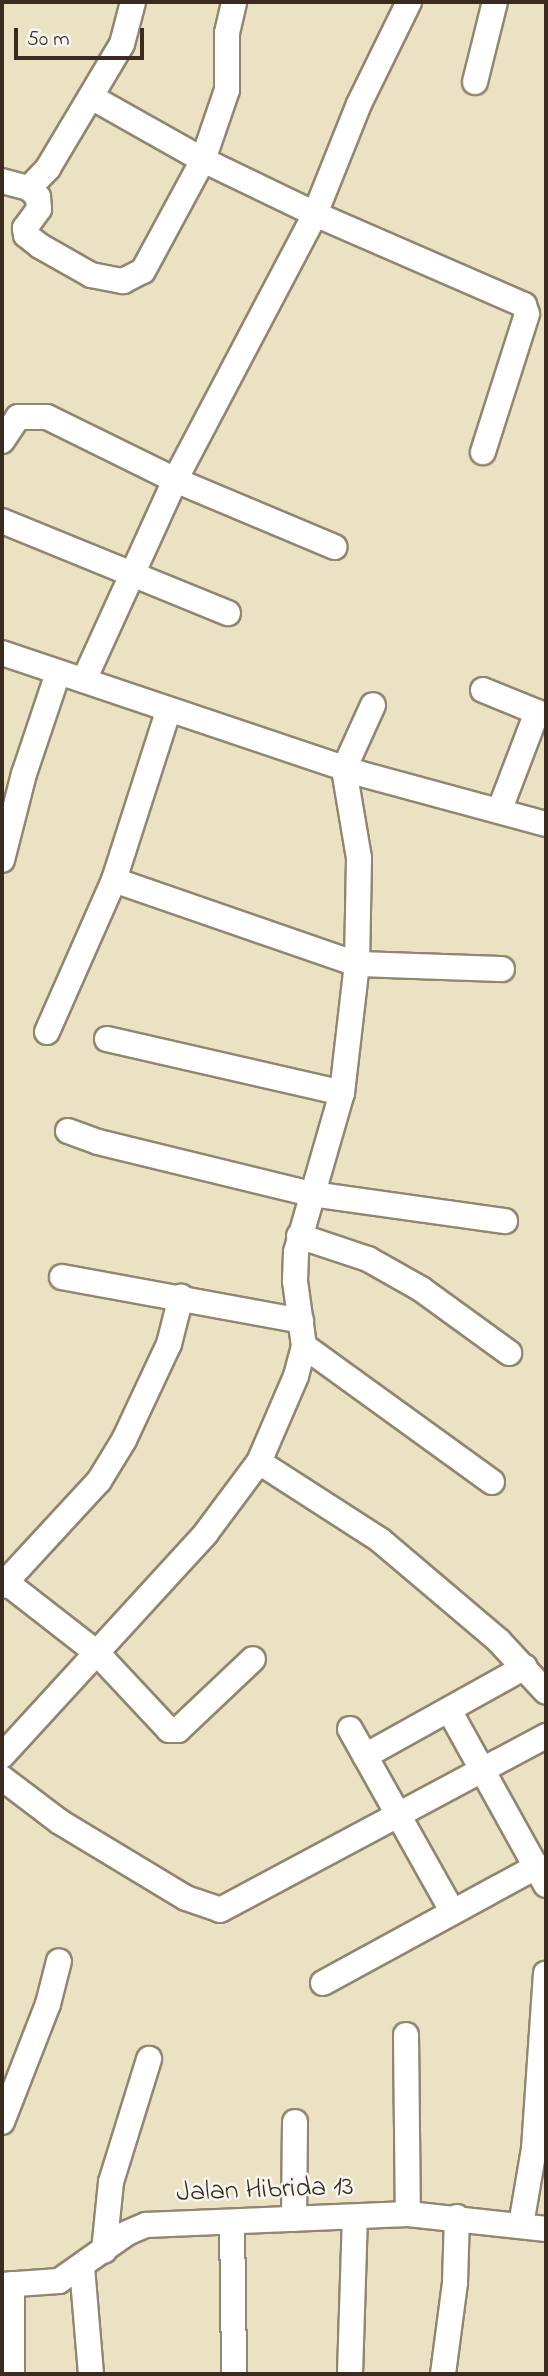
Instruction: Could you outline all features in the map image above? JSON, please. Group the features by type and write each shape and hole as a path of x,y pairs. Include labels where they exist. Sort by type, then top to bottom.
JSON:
{"street":[{"path":"29,188 48,168 93,98 122,44 133,2"},
{"path":"2,181 29,188 38,197 39,209 25,228 26,235 91,275 123,281 143,271 204,160 226,90 227,33 234,2"},
{"path":"84,680 174,480 315,214 359,104 409,2"},
{"path":"475,82 495,2"},
{"path":"93,98 204,160 315,214 527,309 483,452"},
{"path":"2,441 18,417 47,417 174,480 334,547"},
{"path":"2,521 228,613"},
{"path":"2,653 168,712 344,769 500,809 546,824"},
{"path":"2,860 24,774 58,673"},
{"path":"483,690 537,712 500,809"},
{"path":"2,1756 206,1533 259,1462 296,1376 304,1346 295,1281 299,1236 342,1093 358,964 359,858 344,769 373,705"},
{"path":"47,1032 114,880 168,712"},
{"path":"114,880 358,964 502,969"},
{"path":"107,1039 342,1093"},
{"path":"68,1131 98,1142 312,1194 505,1221"},
{"path":"299,1236 389,1271 509,1353"},
{"path":"62,1277 301,1321"},
{"path":"181,1297 169,1344 99,1481 3,1583 97,1653 173,1731 253,1659"},
{"path":"304,1346 492,1482"},
{"path":"259,1462 380,1540 525,1667 546,1692"},
{"path":"365,1756 525,1667"},
{"path":"323,1983 451,1909 542,1875 486,1770 449,1710"},
{"path":"350,1728 451,1909"},
{"path":"2,1778 60,1822 213,1909 228,1907 546,1736"},
{"path":"2,2122 48,2004 59,1961"},
{"path":"521,2225 534,2149 546,1973"},
{"path":"406,2035 408,2214"},
{"path":"104,2251 111,2182 149,2059"},
{"path":"294,2219 295,2122"},
{"name":"Jalan Hibrida 13","path":"7,2285 59,2281 127,2233 146,2225 408,2214 457,2217 546,2229"},
{"path":"350,2374 355,2217"},
{"path":"443,2374 457,2217"},
{"path":"232,2222 234,2374"},
{"path":"82,2267 91,2374"},
{"path":"7,2285 12,2374"}]}
